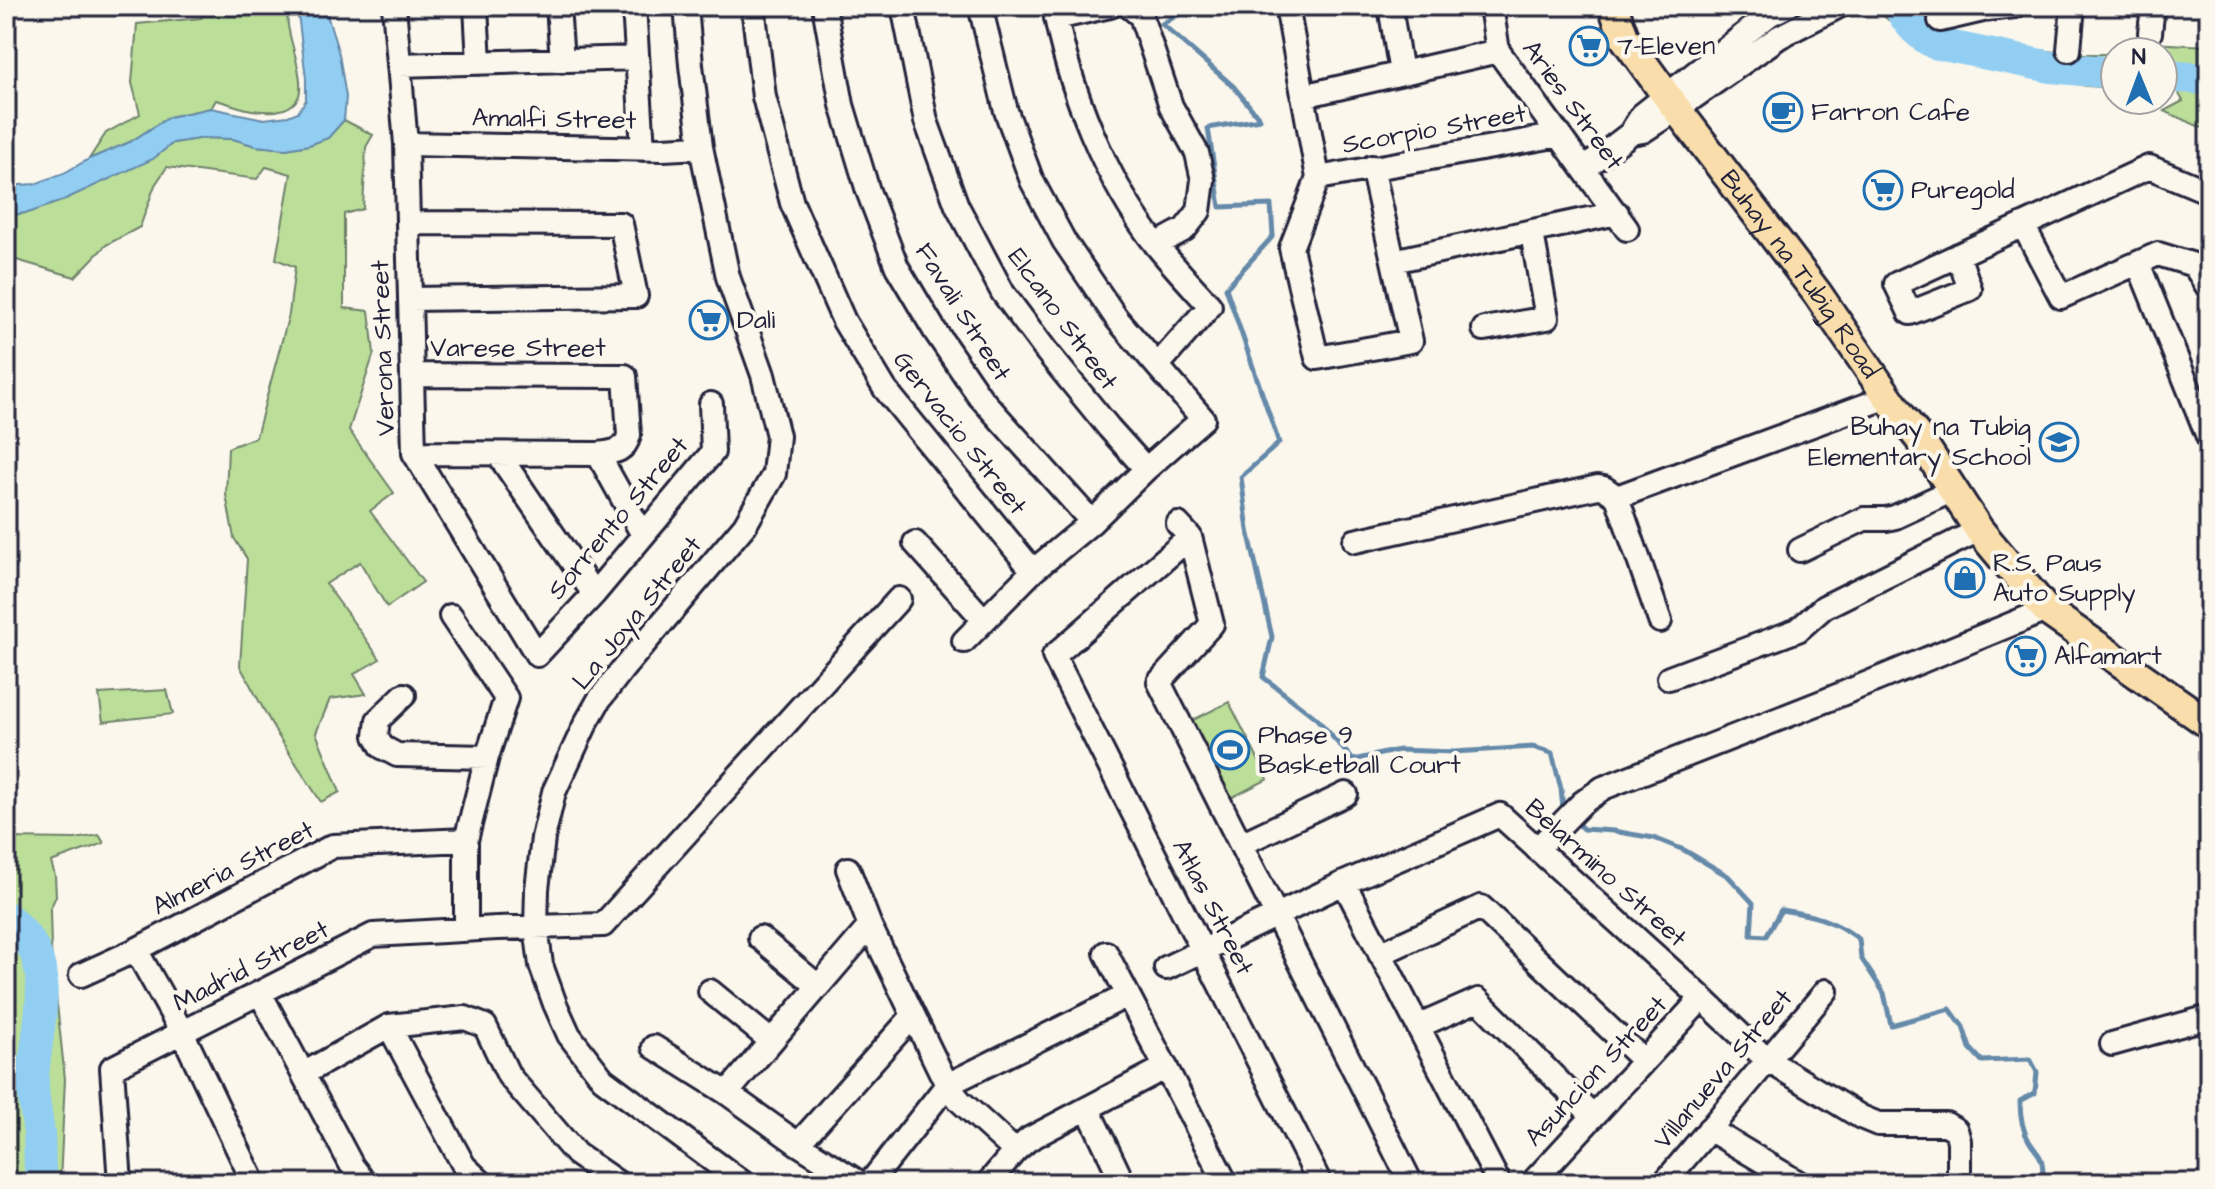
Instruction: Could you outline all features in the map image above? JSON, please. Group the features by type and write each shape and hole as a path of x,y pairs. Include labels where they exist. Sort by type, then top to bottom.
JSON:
{"main road":[{"name":"Buhay na Tubig Road","path":"1613,6 1624,37 1817,293 1979,530 2046,610 2209,724"}],"street":[{"name":"Verona Street","path":"394,6 406,144 414,453 537,655"},
{"path":"476,6 479,63"},
{"path":"558,6 562,61"},
{"path":"634,6 643,149"},
{"name":"La Joya Street","path":"686,6 701,147 728,277 772,406 778,436 774,474 745,525 622,670 586,723 554,792 543,838 536,927 541,965 555,1004 569,1035 603,1079 743,1183"},
{"name":"Gervacio Street","path":"753,6 764,97 792,203 844,321 885,389 1033,571"},
{"name":"Favali Street","path":"824,6 842,105 868,191 897,267 935,331 980,397 1092,522"},
{"name":"Elcano Street","path":"903,6 926,121 957,206 1003,293 1047,352 1146,469"},
{"path":"964,641 1033,571 1092,522 1203,419 1117,319 1064,241 1032,181 1006,111 980,6"},
{"path":"1110,6 1055,12 1073,84 1113,179 1156,245 1210,306 1158,365"},
{"path":"1129,6 1141,16 1171,106 1197,153 1203,180 1199,211 1185,229 1156,245"},
{"path":"1287,6 1318,178 1291,248 1317,358 1411,341 1372,167"},
{"path":"1390,6 1401,73"},
{"name":"Aries Street","path":"1491,6 1498,51 1622,221 1532,233"},
{"path":"1672,102 1769,15 1787,6"},
{"path":"1584,169 1631,133 1636,122 1779,37 1839,6"},
{"path":"1940,20 2015,6"},
{"path":"2069,50 2073,6"},
{"path":"2150,33 2153,6"},
{"path":"1303,96 1498,51"},
{"path":"399,65 637,58"},
{"name":"Scorpio Street","path":"1318,178 1560,135"},
{"name":"Amalfi Street","path":"406,144 643,149 701,147"},
{"path":"1958,255 2149,167 2209,192"},
{"path":"408,223 621,224 636,296 410,299"},
{"path":"2023,225 2061,297 2158,254 2194,265 2209,289"},
{"path":"1393,261 1532,233 1547,318 1484,329"},
{"path":"2138,263 2209,439"},
{"name":"Varese Street","path":"412,375 625,376 627,444 622,449 598,454"},
{"path":"1617,497 1888,397"},
{"name":"Sorrento Street","path":"537,655 594,594 713,452 711,404"},
{"path":"414,453 598,454 643,535"},
{"path":"498,454 594,594"},
{"path":"1355,541 1604,488 1617,497 1660,621"},
{"path":"1800,550 1864,519 1895,517 1953,490"},
{"name":"Atlas Street","path":"1241,844 1159,682 1212,624 1184,530 1054,656 1320,1183"},
{"path":"1669,678 1798,630 1824,607 1979,530"},
{"path":"915,543 984,620"},
{"name":"Madrid Street","path":"120,1183 112,1068 373,935 603,925 899,599"},
{"path":"1537,849 1582,803 1603,788 2046,610"},
{"path":"451,616 506,698 466,840 466,929"},
{"path":"404,695 378,720 376,736 382,747 397,755 487,757"},
{"path":"1346,794 1241,844 1411,1183"},
{"name":"Belarmino Street","path":"1166,968 1344,883 1500,815 1767,1060 1861,1117 1878,1124 1946,1124 1956,1130 1959,1183"},
{"name":"Almeria Street","path":"81,975 136,950 333,846 466,840"},
{"path":"848,869 870,926 947,1085 960,1101 1015,1151"},
{"path":"1344,883 1499,1183"},
{"path":"1380,954 1481,907 1644,1061"},
{"path":"727,1093 870,926"},
{"path":"760,938 818,986"},
{"path":"136,950 182,1032 254,1183"},
{"path":"1106,953 1226,1183"},
{"path":"710,991 771,1041"},
{"name":"Villanueva Street","path":"1664,1183 1826,991"},
{"path":"260,993 352,1166 365,1183"},
{"path":"870,1183 947,1085 1128,995"},
{"name":"Asuncion Street","path":"1532,1183 1702,998"},
{"path":"1419,1026 1478,1000 1593,1116"},
{"path":"798,1144 913,1016"},
{"path":"2112,1044 2209,1017"},
{"path":"303,1074 389,1026 465,1018 485,1026 509,1076 576,1154 618,1183"},
{"path":"389,1026 464,1166 482,1183"},
{"path":"654,1047 860,1183"},
{"path":"988,1183 1029,1139 1166,1067"},
{"path":"1088,1109 1123,1183"},
{"path":"1709,1129 1799,1183"}],"green space":[{"path":"212,6 287,6 300,82 298,98 294,103 277,111 264,111 216,100 211,108 169,117 130,142 89,159 106,133 140,114 132,83 137,24 201,18"},
{"path":"1876,6 1915,6 1936,33 2039,50 2099,54 2099,87 1987,68 1931,53 1881,14"},
{"path":"2179,44 2209,46 2209,131 2175,116 2179,116 2179,103 2183,101 2179,94"},
{"path":"344,120 373,135 366,147 363,209 344,214 344,308 369,311 374,353 349,430 394,493 370,511 423,582 387,607 360,562 326,584 380,659 354,674 366,694 330,699 316,733 340,792 321,802 277,734 240,666 247,559 234,538 226,495 228,448 256,437 289,314 295,267 276,259 291,174 266,167 257,179 167,167 155,185 140,227 106,245 75,277 6,257 6,216 31,212 152,159 173,143 204,138 233,139 256,146 286,149 328,138"},
{"path":"167,690 173,714 103,722 99,694"},
{"name":"Phase 9 Basketball Court","path":"1229,702 1268,779 1231,798 1191,721"},
{"path":"99,835 104,843 51,862 56,896 50,909 51,948 65,1079 60,1183 6,1183 6,838 75,839"}],"water":[{"path":"297,6 327,6 339,54 346,97 344,120 328,138 286,149 256,146 233,139 204,138 173,143 153,159 59,202 31,212 6,216 6,186 35,184 64,173 130,142 169,117 211,108 264,119 298,112 306,100 306,78"}],"waterway":[{"path":"1193,6 1162,24 1234,87 1260,119 1208,128 1220,207 1271,205 1273,236 1226,288 1279,443 1241,477 1248,530 1272,637 1263,677 1316,718 1353,760 1399,750 1454,752 1533,747 1552,753 1563,808 1567,812"},
{"path":"1899,6 1913,28 1934,43 2051,67 2099,72"},
{"path":"2179,77 2209,79"},
{"path":"1574,820 1583,829 1654,838 1684,850 1728,876 1753,903 1751,935 1766,936 1781,910 1822,919 1849,932 1859,939 1861,958 1884,993 1891,1025 1950,1009 1963,1027 1970,1048 1982,1061 2030,1059 2037,1072 2035,1093 2020,1101 2021,1117 2027,1136 2041,1158 2043,1172 2027,1183"},
{"path":"6,917 22,932 39,964 42,996 33,1085 41,1183"}],"place":[{"name":"7-Eleven","path":"1589,46"},
{"name":"Farron Cafe","path":"1783,112"},
{"name":"Puregold","path":"1883,190"},
{"name":"Dali","path":"709,320"},
{"name":"Buhay na Tubig Elementary School","path":"2059,442"},
{"name":"R.S. Paus Auto Supply","path":"1965,578"},
{"name":"Alfamart","path":"2026,656"},
{"name":"Phase 9 Basketball Court","path":"1230,750"}]}
